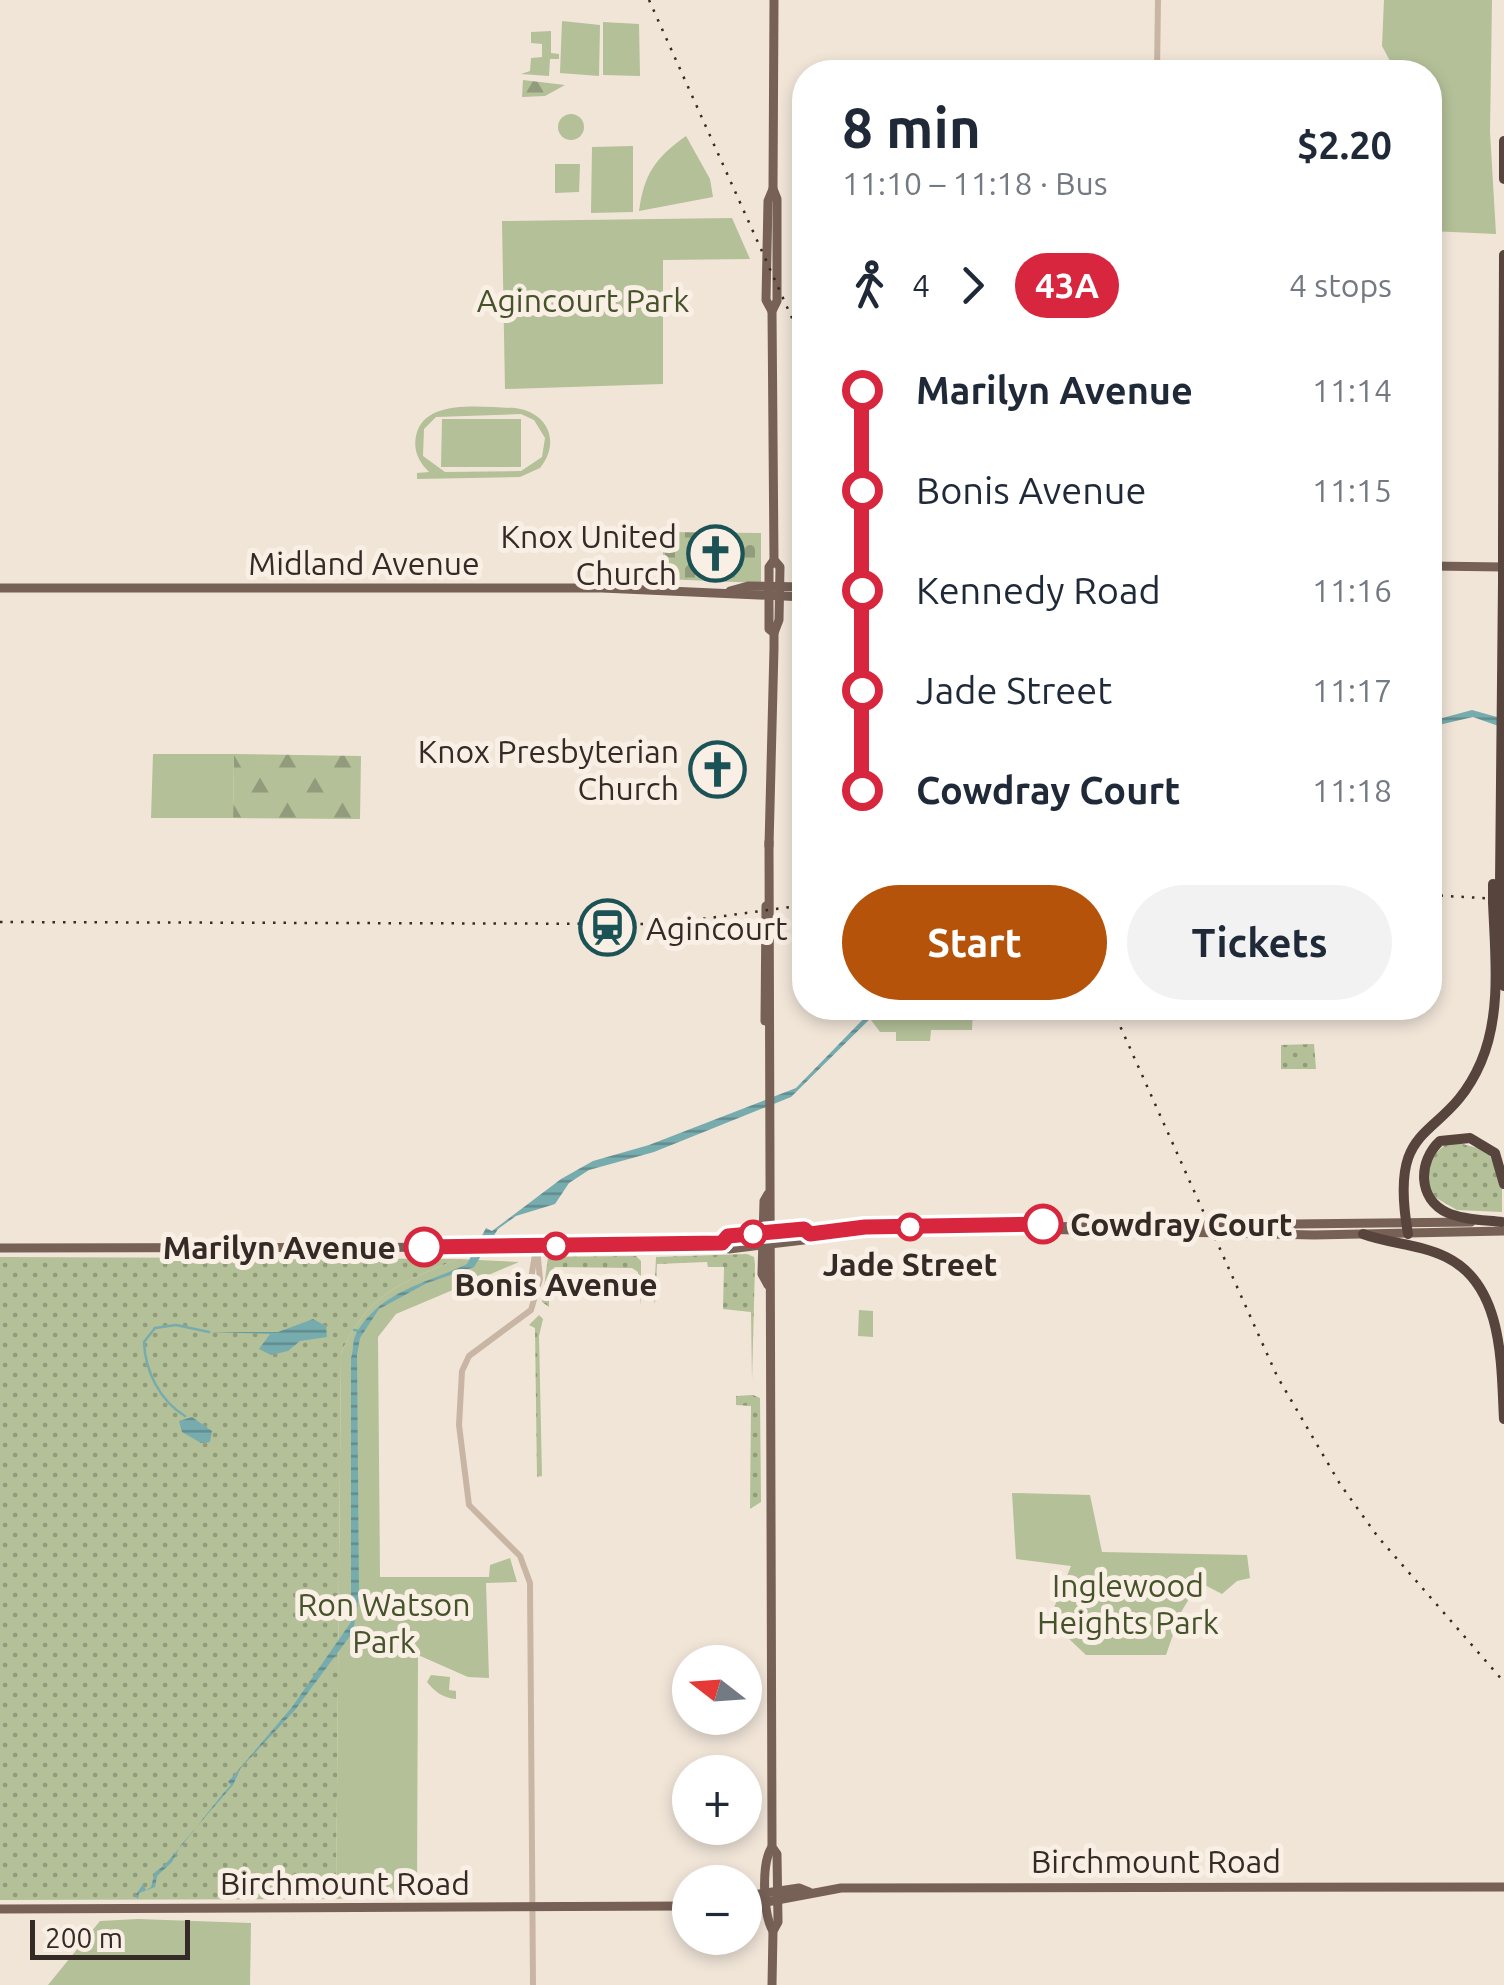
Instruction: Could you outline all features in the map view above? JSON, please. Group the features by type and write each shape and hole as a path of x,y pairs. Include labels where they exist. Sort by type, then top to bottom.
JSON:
{"highway":[{"path":"1504,141 1504,179"},
{"path":"1407,1228 1402,1184 1406,1154 1467,1086 1489,1036 1494,995 1503,619 1504,255"},
{"path":"1503,335 1504,316"},
{"path":"1497,902 1504,986"},
{"path":"1503,1225 1443,1210 1426,1190 1426,1160 1440,1141 1470,1138 1495,1152 1504,1184"},
{"path":"1363,1234 1448,1258 1472,1278 1498,1337 1504,1419"}],"main road":[{"path":"772,1985 773,1931 778,1922 772,1897 777,1854 772,1847 769,1483 764,1473 768,1464 768,1285 762,1274 768,1194 765,975 774,633 768,629 775,592 769,567 774,560 774,0"},
{"path":"1442,566 1504,566"},
{"name":"Midland Avenue","path":"0,588 727,591 792,595"},
{"name":"Midland Avenue","path":"775,592 792,589"},
{"path":"0,1248 722,1243 730,1248 888,1226 1503,1225"},
{"path":"1032,1227 1045,1232 1363,1234 1407,1228"},
{"path":"722,1243 728,1236 767,1232 804,1229 810,1234"},
{"name":"Birchmount Road","path":"762,1897 940,1886 1504,1886"},
{"name":"Birchmount Road","path":"762,1900 772,1897"},
{"name":"Birchmount Road","path":"0,1909 672,1906"}],"street":[{"path":"1156,60 1158,0"},
{"path":"533,1985 529,1576 517,1552 469,1506 459,1425 467,1360 480,1345 526,1317 536,1290 532,1279 537,1247"}],"green space":[{"path":"1384,0 1492,0 1490,132 1496,234 1442,232 1442,60 1390,60 1382,46"},
{"path":"562,21 600,25 599,76 560,73"},
{"path":"603,22 639,24 640,76 603,75"},
{"path":"551,31 551,53 559,54 559,59 550,59 549,76 521,74 530,71 531,58 542,57 542,44 531,43 531,32"},
{"path":"523,80 565,85 545,96 522,97"},
{"path":"571,114 581,117 581,137 571,140 561,137 558,127 561,117"},
{"path":"686,136 710,179 713,197 639,211 653,168"},
{"path":"633,146 633,212 591,213 592,147"},
{"path":"555,164 580,164 579,192 555,193"},
{"name":"Agincourt Park","path":"732,218 750,259 663,260 663,384 505,389 502,221"},
{"path":"457,407 515,408 536,415 548,430 550,448 540,468 520,477 417,479 417,473 429,472 418,456 415,441 421,424 431,415","holes":["521,414 534,420 545,438 542,457 521,471 445,472 423,456 424,429 436,417"]},
{"path":"442,419 521,419 521,467 441,467"},
{"path":"664,532 761,533 761,583 662,579"},
{"path":"153,754 234,754 233,818 151,818"},
{"path":"234,754 361,756 360,819 233,818"},
{"path":"871,1020 972,1020 972,1030 931,1030 930,1041 896,1041 896,1032 880,1032"},
{"path":"1314,1044 1316,1069 1281,1069 1281,1045"},
{"path":"1452,1141 1488,1151 1502,1185 1502,1212 1457,1210 1431,1195 1430,1163"},
{"path":"636,1256 641,1261 641,1306 638,1272 632,1268 555,1267 549,1273 549,1307 542,1302 548,1257"},
{"path":"0,1257 458,1259 388,1293 363,1317 341,1353 336,1899 0,1900"},
{"path":"656,1257 754,1257 755,1264 752,1381 751,1312 723,1309 724,1267 708,1267 707,1262 657,1264 655,1304 654,1300"},
{"name":"Ron Watson Park","path":"458,1259 519,1262 396,1314 378,1337 380,1577 489,1577 490,1565 510,1558 517,1582 486,1583 489,1678 468,1677 418,1655 417,1893 336,1899 341,1353 363,1317 388,1293"},
{"path":"859,1310 873,1311 873,1337 858,1336"},
{"path":"539,1315 543,1319 539,1336 542,1476 537,1477 535,1328 529,1325"},
{"path":"736,1396 760,1398 761,1502 750,1509 751,1406 736,1405"},
{"name":"Inglewood Heights Park","path":"1012,1493 1090,1495 1102,1552 1247,1555 1250,1578 1237,1581 1222,1594 1199,1582 1180,1614 1166,1655 1086,1655 1049,1620 1071,1566 1016,1559"},
{"path":"431,1675 450,1677 449,1690 456,1691 456,1699 433,1689 427,1682"},
{"path":"100,1921 251,1923 250,1985 48,1985"}],"water":[{"path":"1472,710 1504,719 1504,728 1473,717 1442,724 1442,718"},
{"path":"862,1020 869,1020 791,1097 654,1152 589,1170 569,1183 555,1204 516,1216 498,1229 474,1267 427,1283 379,1309 360,1338 357,1355 359,1596 353,1632 295,1710 240,1769 233,1785 197,1826 231,1785 228,1782 292,1707 351,1622 351,1358 355,1337 366,1319 391,1298 405,1290 467,1264 486,1228 492,1231 561,1179 593,1161 649,1145 796,1088"},
{"path":"313,1319 326,1326 327,1337 300,1341 288,1351 271,1355 259,1349 270,1334 209,1332 278,1332"},
{"path":"192,1417 212,1431 210,1442 201,1443 182,1432 179,1421"},
{"path":"179,1849 157,1876 155,1887 139,1893 138,1899 135,1896 143,1884 146,1890 151,1887 155,1872"}],"waterway":[{"path":"185,1416 168,1402 156,1384 147,1364 144,1342 155,1328 176,1325 209,1332"},
{"path":"354,1330 360,1331"}],"railway":[{"path":"649,0 792,318"},
{"path":"1442,896 1498,899"},
{"path":"0,922 665,924 792,907"},
{"path":"1117,1020 1277,1376 1340,1484 1378,1537 1504,1682"}],"bus line":[{"name":"43A","path":"424,1247 664,1246 722,1243 728,1236 804,1229 810,1234 865,1227 1043,1224"}],"place":[{"name":"Knox United Church","path":"716,554"},
{"name":"Knox Presbyterian Church","path":"718,769"},
{"name":"Agincourt","path":"607,928"},
{"name":"Cowdray Court","path":"1043,1224"},
{"name":"Jade Street","path":"910,1227"},
{"name":"Bonis Avenue","path":"556,1246"},
{"name":"Marilyn Avenue","path":"424,1247"}]}
